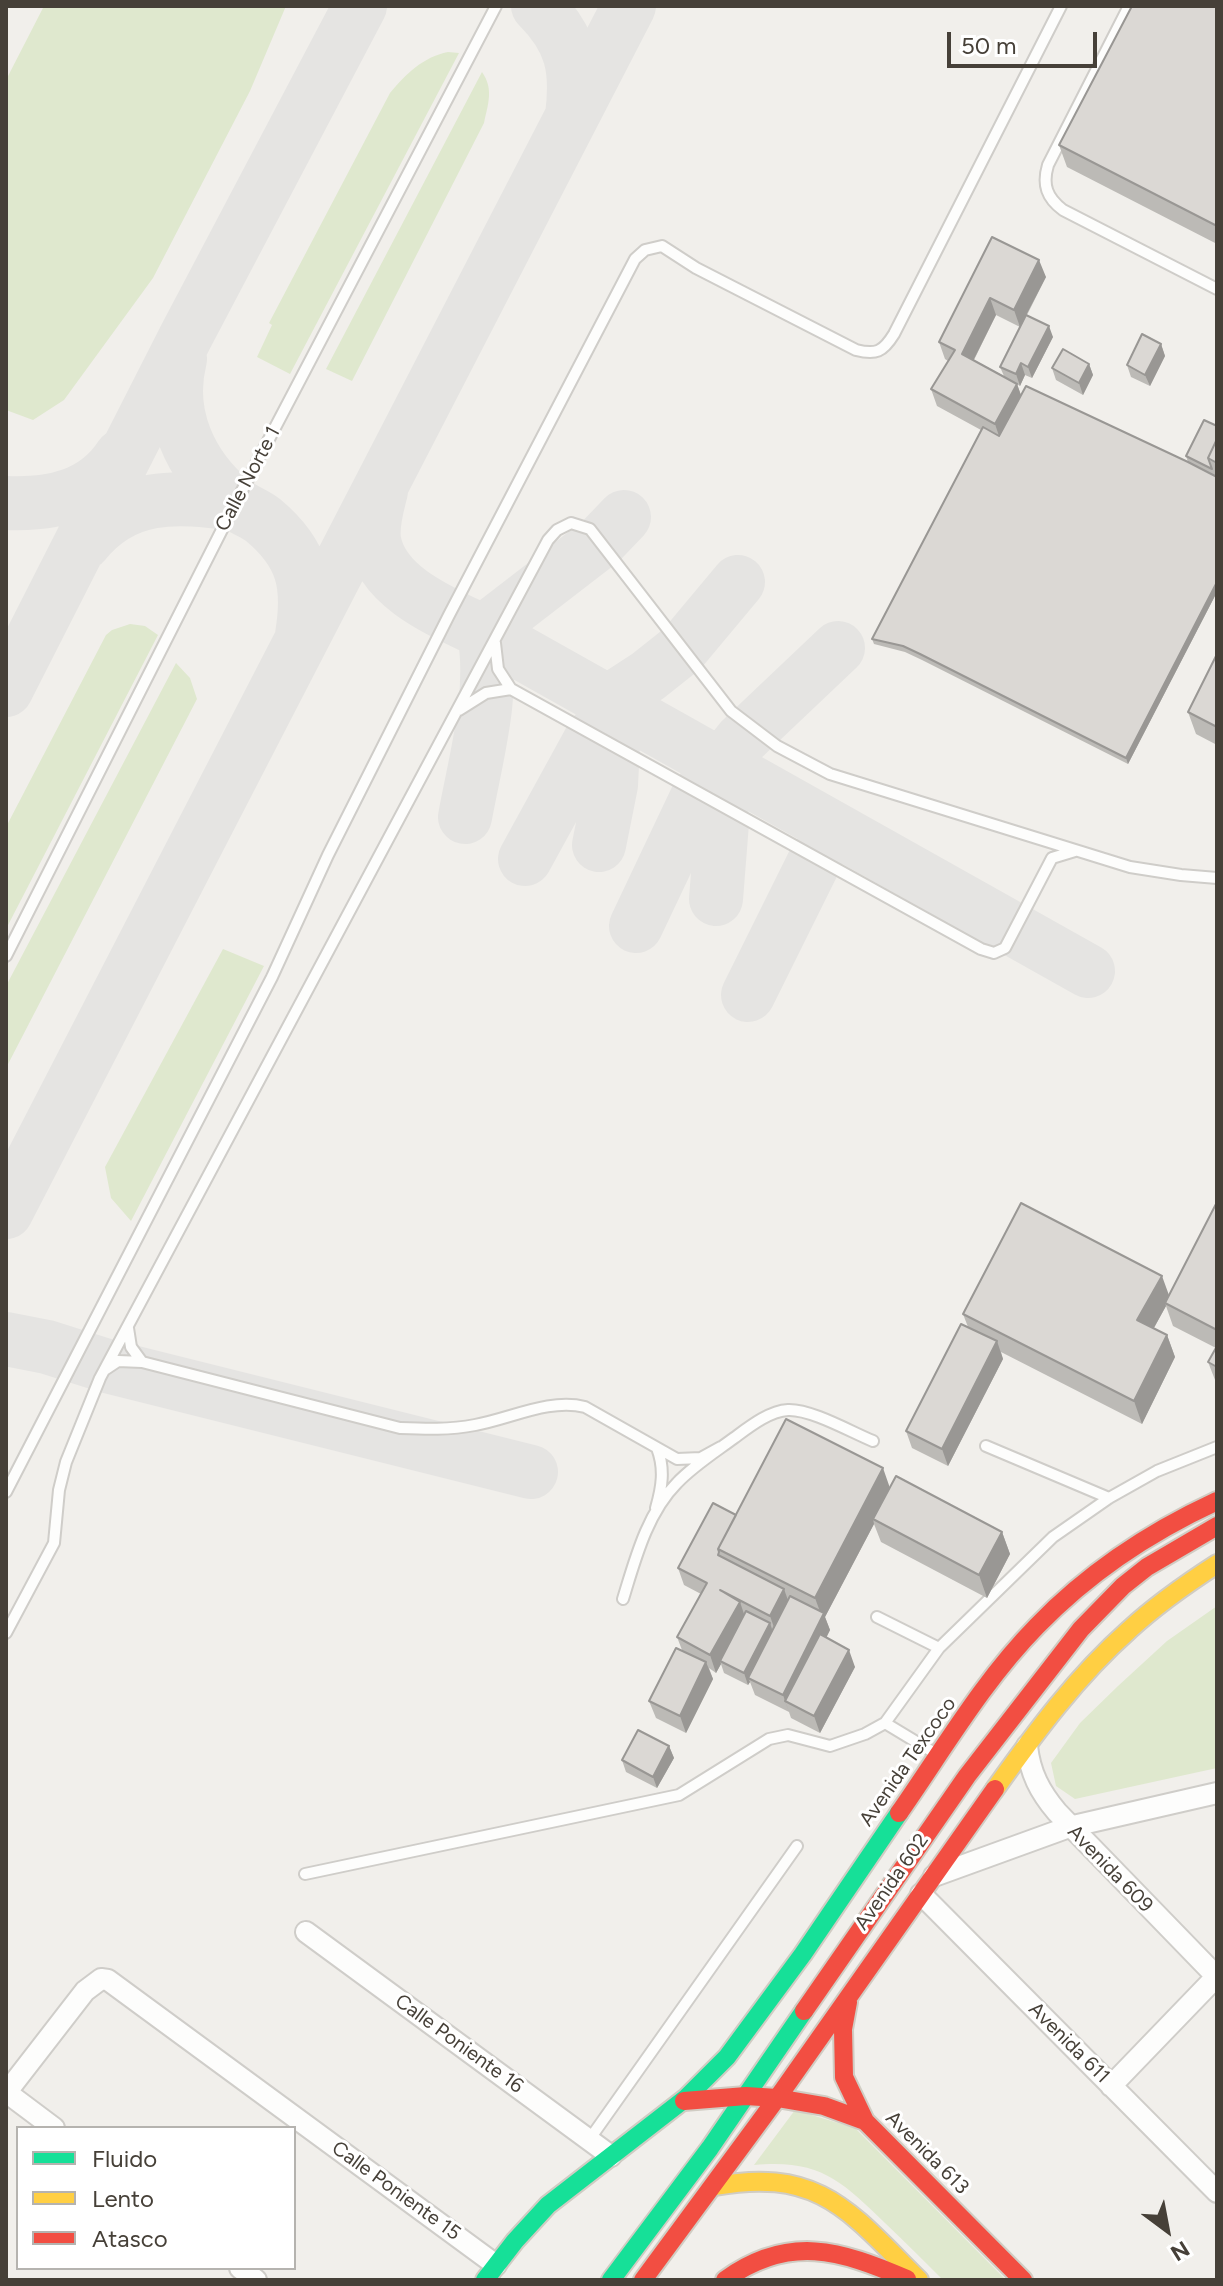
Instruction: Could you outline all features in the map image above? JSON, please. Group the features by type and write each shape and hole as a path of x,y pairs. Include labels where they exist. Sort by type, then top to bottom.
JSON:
{"main road":[{"name":"Avenida Texcoco","path":"493,2275 549,2205 684,2101 716,2071 1014,1652 1067,1596 1129,1548 1162,1527 1217,1501"},
{"name":"Avenida 602","path":"611,2280 746,2096 967,1776 1081,1629 1123,1586 1147,1567 1217,1526"},
{"name":"Avenida 602","path":"643,2280 715,2186 1063,1699 1123,1633 1172,1591 1217,1564"},
{"path":"848,1997 843,2029 844,2077 865,2121"},
{"name":"Avenida 613","path":"746,2096 824,2106 865,2121 1023,2280"},
{"path":"684,2101 746,2096"},
{"path":"715,2186 772,2180 814,2189 840,2205 919,2280"},
{"path":"725,2280 756,2260 803,2250 834,2252 861,2259 910,2280"}],"street":[{"name":"Avenida 609","path":"1027,1746 1038,1786 1069,1827 1217,1976"},
{"name":"Avenida 602","path":"934,1876 1069,1827 1217,1793"},
{"name":"Avenida 611","path":"921,1894 1217,2192"},
{"name":"Calle Poniente 16","path":"306,1932 611,2156"},
{"path":"1111,2086 1217,1976"},
{"name":"Calle Poniente 15","path":"6,2092 85,1991 101,1979 108,1980 493,2275"},
{"path":"6,2092 51,2126"}],"lane":[{"name":"Calle Norte 1","path":"6,956 235,504 496,6"},
{"path":"6,1492 272,977 328,855 449,615 635,259 645,250 662,246 696,268 856,350 872,354 880,352 894,334 1061,6"},
{"path":"1129,6 1048,165 1044,178 1046,191 1052,202 1063,210 1217,289"},
{"path":"6,1633 54,1543 59,1490 66,1462 100,1378 552,534 571,523 584,525 601,541 731,711 770,741 830,774 1130,867 1217,878"},
{"path":"495,639 498,669 511,689 981,949 994,953 1005,948 1052,858 1077,851"},
{"path":"455,713 482,695 511,689"},
{"path":"1039,839 1052,858"},
{"path":"128,1325 129,1341 142,1362"},
{"path":"100,1378 109,1366 118,1361 142,1362 400,1428 433,1430 465,1427 561,1405 576,1405 585,1407 677,1459 693,1460 721,1447"},
{"path":"654,1515 675,1485 721,1447 755,1423 779,1412 791,1410 805,1413 873,1441"},
{"path":"986,1446 1109,1498"},
{"path":"305,1874 679,1795 769,1739 788,1735 830,1746 865,1734 885,1723 939,1648 1053,1537 1109,1498 1157,1471 1217,1447"},
{"path":"623,1599 634,1562 654,1515 662,1480 657,1448"},
{"path":"877,1617 939,1648"},
{"path":"885,1723 939,1756"},
{"path":"589,2140 797,1846"}],"green space":[{"path":"44,6 286,6 250,91 153,278 64,400 33,420 6,410 6,80"},
{"path":"448,52 459,53 290,374 257,357 272,325 269,323 390,93 416,67"},
{"path":"482,72 489,91 484,123 352,381 326,369"},
{"path":"130,624 145,626 158,635 6,929 6,827 106,635"},
{"path":"176,663 190,678 197,699 6,1068 6,986"},
{"path":"223,949 264,966 131,1221 111,1198 105,1167"},
{"path":"1217,1606 1217,1768 1075,1799 1056,1786 1051,1763 1080,1723 1167,1641"},
{"path":"795,2110 855,2128 1006,2280 943,2280 841,2184 812,2169 796,2165 754,2165"}],"building":[{"path":"1132,6 1217,6 1217,226 1059,145"},
{"path":"992,237 1039,260 1014,310 990,298 962,354 1017,384 995,424 931,389 955,350 939,342"},
{"path":"1026,315 1049,326 1028,367 1021,363 1016,374 1000,367"},
{"path":"1142,334 1161,344 1145,375 1127,365"},
{"path":"1063,349 1089,364 1079,383 1052,368"},
{"path":"1026,386 1217,477 1217,582 1126,758 903,646 872,639 983,427 999,436"},
{"path":"1204,420 1217,426 1217,439 1208,458 1212,469 1186,456"},
{"path":"1217,439 1217,463 1208,458"},
{"path":"1217,654 1217,727 1188,712"},
{"path":"1217,1202 1217,1330 1165,1303"},
{"path":"1021,1203 1162,1276 1137,1320 1167,1335 1134,1401 963,1314"},
{"path":"961,1324 997,1341 942,1449 906,1431"},
{"path":"1217,1346 1217,1367 1208,1362"},
{"path":"786,1419 883,1468 815,1598 718,1549"},
{"path":"896,1476 1002,1532 979,1575 873,1519"},
{"path":"713,1503 736,1515 718,1549 718,1555 784,1589 770,1616 720,1590 740,1602 710,1655 677,1637 707,1583 678,1568"},
{"path":"790,1596 824,1613 783,1695 748,1678"},
{"path":"746,1611 770,1623 744,1673 720,1661"},
{"path":"820,1634 849,1650 814,1716 785,1701"},
{"path":"676,1648 706,1662 680,1716 649,1701"},
{"path":"638,1730 669,1746 653,1777 622,1760"}],"taxiway":[{"path":"6,690 186,336 360,6"},
{"path":"538,6 558,31 570,56 574,84 572,116"},
{"path":"6,1212 629,6"},
{"path":"180,359 176,399 185,438 204,472 217,487 236,504 263,520 288,545 304,586 302,635"},
{"path":"6,503 40,502 71,495 99,480 121,456"},
{"path":"381,491 374,527 379,557 402,586 417,597 1088,971"},
{"path":"84,543 117,514 153,501 172,499 235,504"},
{"path":"483,632 601,541 624,517"},
{"path":"608,702 682,649 738,582"},
{"path":"465,817 486,702 484,632"},
{"path":"721,765 741,740 838,648"},
{"path":"599,845 611,785 615,706"},
{"path":"525,859 593,735"},
{"path":"716,899 722,823 718,764"},
{"path":"636,926 699,793"},
{"path":"748,995 816,858"},
{"path":"6,1339 531,1472"}],"traffic: fast":[{"path":"485,2280 548,2205 686,2098 727,2057 803,1954 899,1813"},
{"path":"611,2280 710,2148 804,2011"}],"traffic: slow":[{"path":"995,1789 1092,1666 1161,1603 1217,1564"},
{"path":"715,2186 751,2182 781,2183 807,2189 852,2215 919,2280"}],"traffic: jam":[{"path":"899,1813 999,1670 1057,1606 1121,1555 1217,1501"},
{"path":"804,2011 967,1776 1081,1629 1123,1586 1147,1567 1217,1526"},
{"path":"643,2280 783,2090 995,1789"},
{"path":"848,2002 843,2029 844,2077 865,2121"},
{"path":"684,2101 746,2096 777,2098 824,2106 865,2121 1023,2280"},
{"path":"725,2280 771,2256 815,2251 859,2260 907,2279"}]}
